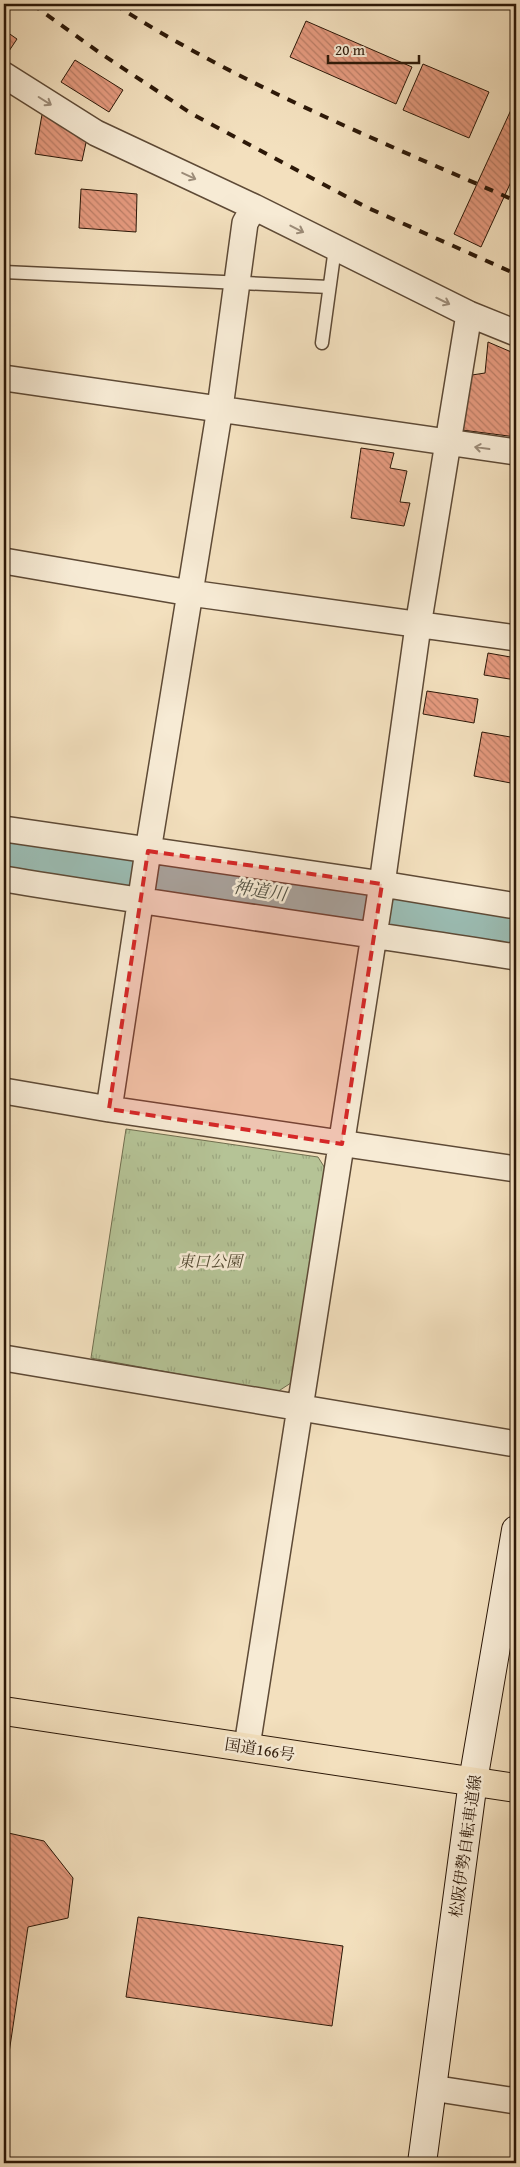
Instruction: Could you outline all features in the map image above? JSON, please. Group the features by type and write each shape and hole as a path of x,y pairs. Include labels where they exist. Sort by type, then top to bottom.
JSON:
{"highway":[{"name":"国道166号","path":"4,1711 247,1746 516,1788"}],"main road":[{"name":"松阪伊勢自転車道線","path":"422,2163 473,1781 516,1530"}],"street":[{"path":"4,75 96,133 254,207 469,314 516,334"},
{"path":"109,1109 148,851 220,408 245,223 254,207"},
{"path":"247,1746 382,884 418,626 469,314"},
{"path":"4,378 516,452"},
{"path":"4,561 190,593 418,626 516,638"},
{"path":"4,829 382,884 516,906"},
{"path":"4,879 141,902 374,934 516,957"},
{"path":"4,1091 109,1109 516,1168"},
{"path":"4,1358 516,1444"},
{"path":"432,2088 516,2101"}],"lane":[{"path":"322,343 335,248"},
{"path":"4,272 330,287"}],"highlighted area":[{"path":"148,851 382,884 342,1144 109,1109"}],"green space":[{"name":"東口公園","path":"126,1129 318,1157 328,1173 294,1381 277,1392 91,1358"}],"building":[{"path":"306,21 412,67 396,104 290,57"},
{"path":"4,30 17,39 7,54 4,52"},
{"path":"75,60 123,90 109,112 61,82"},
{"path":"423,64 489,92 469,138 403,110"},
{"path":"516,99 516,171 481,247 454,234"},
{"path":"43,109 87,138 82,161 35,154"},
{"path":"81,189 137,194 136,232 79,228"},
{"path":"488,342 516,354 516,437 462,430 472,375 485,373"},
{"path":"361,448 394,453 390,468 407,471 400,502 410,503 404,526 351,518"},
{"path":"488,653 516,658 516,680 484,675"},
{"path":"427,691 478,699 474,723 423,714"},
{"path":"482,732 516,738 516,784 474,776"},
{"path":"4,1832 44,1841 73,1878 68,1918 28,1927 4,2086"},
{"path":"138,1917 343,1946 332,2026 126,1997"}],"waterway":[{"name":"神道川","path":"4,851 516,929"}],"railway":[{"path":"32,4 103,55 192,114 366,207 516,274"},
{"path":"114,4 211,61 261,86 362,134 516,201"}]}
